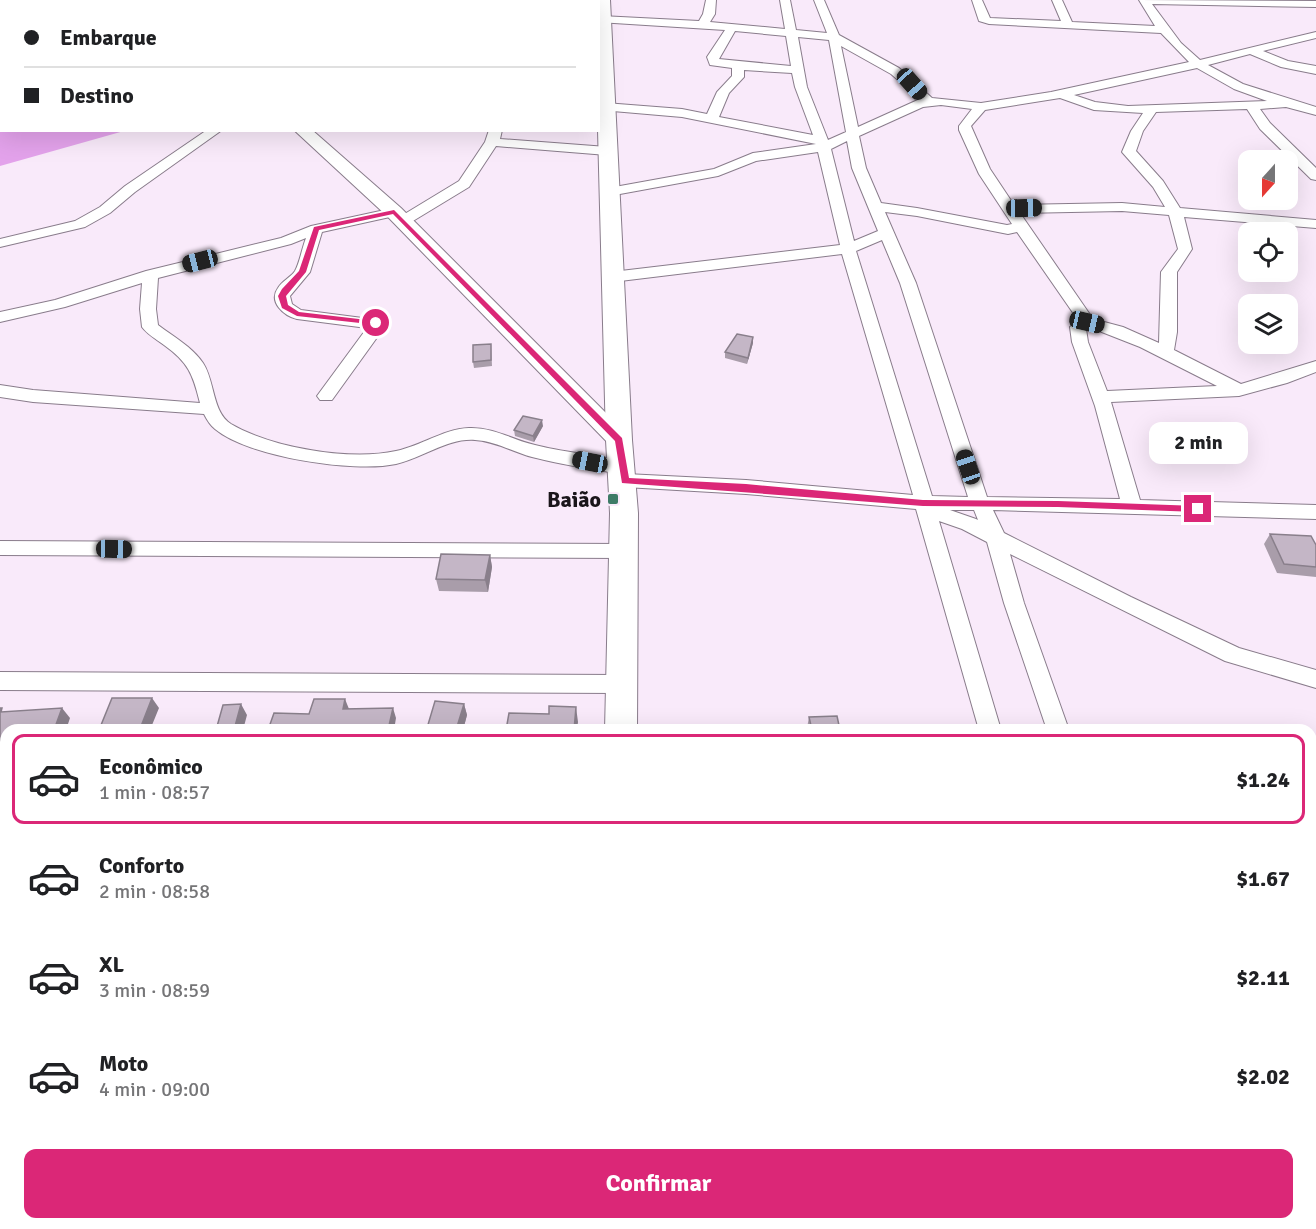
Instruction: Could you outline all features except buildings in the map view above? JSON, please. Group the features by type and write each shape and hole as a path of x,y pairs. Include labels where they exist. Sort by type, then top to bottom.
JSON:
{"main road":[{"path":"601,16 601,83 605,107 619,440 624,474 625,551 619,684 621,724"}],"street":[{"path":"702,25 709,14 711,0"},
{"path":"785,0 801,87 823,144 848,249 882,357 988,724"},
{"path":"819,0 834,37 859,168 908,284 981,503 996,538 1014,603 1056,724"},
{"path":"977,0 983,18 989,21 1163,30"},
{"path":"1057,0 1068,25"},
{"path":"1144,0 1316,4"},
{"path":"1144,0 1163,30 1182,52 1197,64 1232,85 1316,111"},
{"path":"601,16 834,37 895,71 912,84 928,102"},
{"path":"731,29 714,57 714,62 798,70"},
{"path":"609,192 718,172 753,157 823,144 928,102 981,106 1062,94 1316,35"},
{"path":"1252,51 1285,64 1316,70"},
{"path":"712,118 723,92 738,77 738,66"},
{"path":"1062,94 1082,104 1151,110 1199,106 1252,107 1285,103"},
{"path":"981,106 965,126 965,130 984,172 1087,322 1125,333 1239,390"},
{"path":"605,107 663,110 712,118 823,144"},
{"path":"1252,107 1265,126 1316,176"},
{"path":"1151,110 1132,141 1130,152 1168,196 1176,213 1185,249 1169,272 1169,332 1165,352"},
{"path":"0,243 81,224 105,210 130,189 213,132"},
{"path":"304,132 399,217 619,440"},
{"path":"0,317 59,304 151,274 286,241 316,229 399,217 464,184 494,136 607,151"},
{"path":"875,207 917,212 1008,230 1020,226"},
{"path":"1011,209 1122,207 1316,224"},
{"path":"316,229 302,272 284,291 282,296 285,306 297,314 378,325 326,396"},
{"path":"612,277 848,249 885,232"},
{"path":"151,274 148,309 150,327 186,353 199,370 207,388 209,409 220,425 249,441 283,451 338,457 394,458 466,434 489,436 535,451 624,474 924,506 981,503 1316,512"},
{"path":"1087,322 1078,327 1078,333 1101,397 1132,507"},
{"path":"1101,397 1239,390 1281,379 1316,366"},
{"path":"0,391 33,396 209,409"},
{"path":"924,506 996,538 1233,655 1316,680"},
{"path":"0,548 625,551"},
{"path":"0,681 619,684"}],"shaded area":[{"path":"0,132 120,132 0,166"}],"place":[{"name":"Baião","path":"613,499"}],"route":[{"path":"376,323 297,314 285,306 282,296 305,267 316,229 394,212 619,440 625,480 923,503 1058,504 1198,509"}]}
